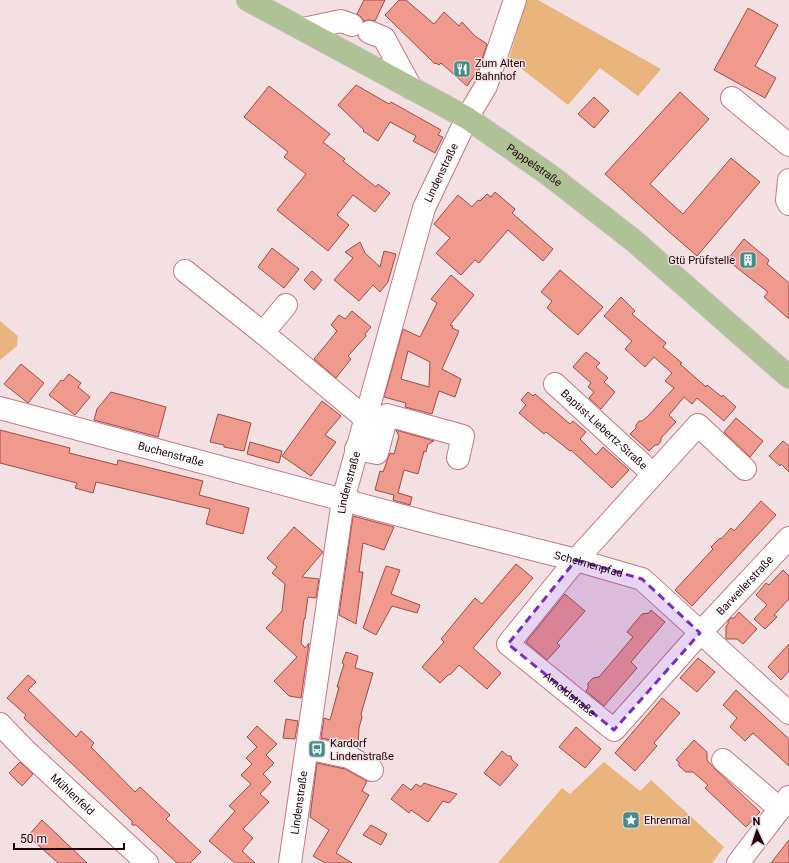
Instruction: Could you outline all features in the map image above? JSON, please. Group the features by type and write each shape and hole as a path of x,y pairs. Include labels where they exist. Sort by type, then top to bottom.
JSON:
{"main road":[{"name":"Pappelstraße","path":"248,0 467,118 548,174 633,240 789,377"}],"street":[{"name":"Lindenstraße","path":"290,863 343,500 356,449 424,208 467,118 486,86 515,0"},
{"path":"303,29 341,21 384,38 411,88"},
{"path":"732,98 789,145"},
{"path":"789,180 787,200 789,204"},
{"path":"185,272 263,333 365,418"},
{"path":"263,333 286,305"},
{"name":"Baptist-Liebertz-Straße","path":"555,384 653,474"},
{"name":"Buchenstraße","path":"0,408 343,500"},
{"path":"356,449 377,453 387,415 463,436 458,458"},
{"name":"Baptist-Liebertz-Straße","path":"576,560 698,426 745,469"},
{"name":"Schelmenpfad","path":"343,500 576,560 642,579 789,713"},
{"name":"Barweilerstraße","path":"700,633 789,538"},
{"name":"Arnoldstraße","path":"576,560 508,644 614,730 700,633"},
{"name":"Mühlenfeld","path":"0,724 25,750 147,863"},
{"path":"307,748 349,757 372,770"},
{"path":"723,760 784,803 738,863"}],"highlighted area":[{"path":"576,560 642,579 700,633 614,730 508,644"}],"shaded area":[{"path":"526,0 538,0 661,69 638,96 600,68 568,105 509,59"},
{"path":"0,321 18,336 17,346 0,360"},
{"path":"604,762 640,791 651,780 724,847 712,863 498,863 562,788 570,794"}],"building":[{"path":"364,0 385,0 375,21 364,21 357,14"},
{"path":"399,0 406,0 434,24 444,12 459,26 462,22 475,36 487,44 479,69 467,86 441,63 439,65 436,63 435,64 385,15"},
{"path":"748,8 778,25 755,66 776,78 765,98 714,70"},
{"path":"356,85 389,104 391,102 441,130 438,135 443,137 435,153 413,141 416,136 390,122 378,141 363,131 364,130 338,105"},
{"path":"269,86 330,134 323,142 345,159 343,161 376,187 378,184 390,193 375,212 353,195 337,215 349,225 328,251 277,210 306,174 284,157 288,152 244,117"},
{"path":"680,92 709,119 650,184 683,214 731,158 760,182 697,256 605,174"},
{"path":"594,97 609,111 594,128 578,114"},
{"path":"495,192 515,209 512,213 553,249 543,261 508,230 479,263 475,260 461,275 436,253 450,238 434,224 458,195 472,207 478,200 480,201 487,194 491,197"},
{"path":"744,239 769,260 767,264 789,283 789,319 764,297 768,292 727,260"},
{"path":"360,242 365,253 380,267 384,251 396,254 388,282 380,292 373,285 359,301 334,280 353,258 345,252"},
{"path":"272,248 299,269 284,288 258,267"},
{"path":"560,270 603,307 578,335 547,308 552,301 541,292"},
{"path":"312,271 322,280 314,290 304,280"},
{"path":"451,275 474,295 450,325 453,326 452,328 459,331 442,369 461,379 455,397 439,391 432,414 405,407 406,403 384,397 403,329 420,337 437,303 431,299","holes":["408,351 430,362 429,387 401,379"]},
{"path":"621,297 635,311 632,314 666,343 663,347 682,363 680,364 706,387 707,385 722,397 723,395 736,407 724,421 697,398 692,404 684,397 669,415 676,422 661,438 658,445 655,445 649,451 630,434 636,428 639,421 642,421 648,416 674,388 665,381 672,373 654,357 645,367 625,349 632,341 604,316"},
{"path":"352,311 371,327 365,334 366,336 348,356 351,359 336,378 314,359 337,331 331,325 339,315 345,319"},
{"path":"586,352 600,363 596,367 608,378 604,382 615,392 601,409 589,398 594,392 588,387 591,383 573,367"},
{"path":"21,364 44,383 28,403 4,384"},
{"path":"69,374 81,383 78,387 90,397 75,415 49,395 61,380 63,381"},
{"path":"111,392 166,407 158,437 94,420 97,409"},
{"path":"528,392 533,396 535,394 570,424 573,421 586,432 580,439 596,455 603,447 629,470 612,488 571,450 570,451 546,432 544,434 519,413 526,405 521,400"},
{"path":"322,401 341,416 325,435 336,442 311,476 282,456"},
{"path":"218,414 251,423 244,451 224,447 224,445 210,442"},
{"path":"736,418 763,441 750,457 724,432"},
{"path":"0,430 70,448 69,453 117,465 118,460 203,481 199,495 249,508 243,534 206,524 210,509 96,482 93,493 75,488 77,483 0,463"},
{"path":"396,430 434,441 428,444 426,452 424,451 418,474 404,470 398,493 412,497 410,505 393,500 394,495 375,490 380,471 383,472 390,453 394,454 399,436"},
{"path":"783,441 789,446 789,472 781,464 780,466 769,456"},
{"path":"250,442 282,451 279,463 247,454"},
{"path":"761,501 776,515 692,606 675,590 713,549 711,547 731,528 734,531"},
{"path":"353,516 394,527 384,550 363,543 359,572 363,572 356,624 339,615"},
{"path":"294,527 323,552 302,577 319,579 316,598 308,597 304,619 301,643 305,648 309,643 301,698 289,696 274,681 297,657 266,628 282,611 285,584 272,573 277,567 267,558"},
{"path":"516,564 533,578 473,648 501,673 487,689 459,665 440,683 422,667 444,642 441,639 475,598 482,604"},
{"path":"386,566 400,570 391,594 420,605 417,613 392,606 376,635 363,628"},
{"path":"783,570 789,576 789,599 774,615 777,617 765,629 754,619 767,605 756,595 766,583 769,585"},
{"path":"565,594 585,611 557,643 560,646 547,660 526,642"},
{"path":"651,610 665,622 631,662 637,668 604,706 586,691 588,688 588,683 593,678 599,677 633,637 627,632 642,614 649,613"},
{"path":"739,612 757,629 743,644 737,639 726,639 726,626 728,621 731,618 734,618"},
{"path":"789,644 789,671 781,680 768,667"},
{"path":"346,652 358,656 355,668 373,673 361,714 362,717 359,728 358,746 321,738 324,718 330,720 339,687 337,687 344,664 342,663"},
{"path":"698,658 715,672 697,692 680,678"},
{"path":"28,675 36,682 28,690 76,737 81,731 94,743 91,747 135,792 140,787 170,815 166,819 201,852 190,863 177,863 136,825 132,825 132,821 24,718 26,715 7,698"},
{"path":"736,690 789,739 789,766 753,733 745,741 730,727 737,718 723,705"},
{"path":"662,698 680,713 654,743 657,746 635,771 615,753"},
{"path":"286,719 298,721 295,739 283,738"},
{"path":"257,726 277,744 266,755 274,763 263,774 271,782 260,794 269,802 243,829 253,838 242,851 255,863 235,863 209,841 235,811 229,806 251,784 241,775 252,764 246,758 257,747 247,737"},
{"path":"576,727 601,749 585,768 559,747"},
{"path":"694,740 707,752 707,760 715,769 760,812 746,827 705,788 708,785 693,772 686,772 679,766 679,762 676,760"},
{"path":"502,751 508,756 511,756 512,760 518,765 500,786 484,773"},
{"path":"20,762 33,774 22,786 9,773"},
{"path":"317,763 345,769 367,781 362,791 369,795 336,853 352,863 325,863 313,856 329,830 310,817"},
{"path":"424,783 457,794 449,803 443,801 428,822 411,810 409,813 391,799 403,784 411,790 416,784 421,787"},
{"path":"42,820 87,863 58,863 28,836"},
{"path":"371,825 387,834 381,845 363,835"},
{"path":"789,840 789,863 771,863"}],"place":[{"name":"Zum Alten Bahnhof","path":"462,69"},
{"name":"Gtü Prüfstelle","path":"748,260"},
{"name":"Kardorf Lindenstraße","path":"317,749"},
{"name":"Ehrenmal","path":"631,820"}]}
